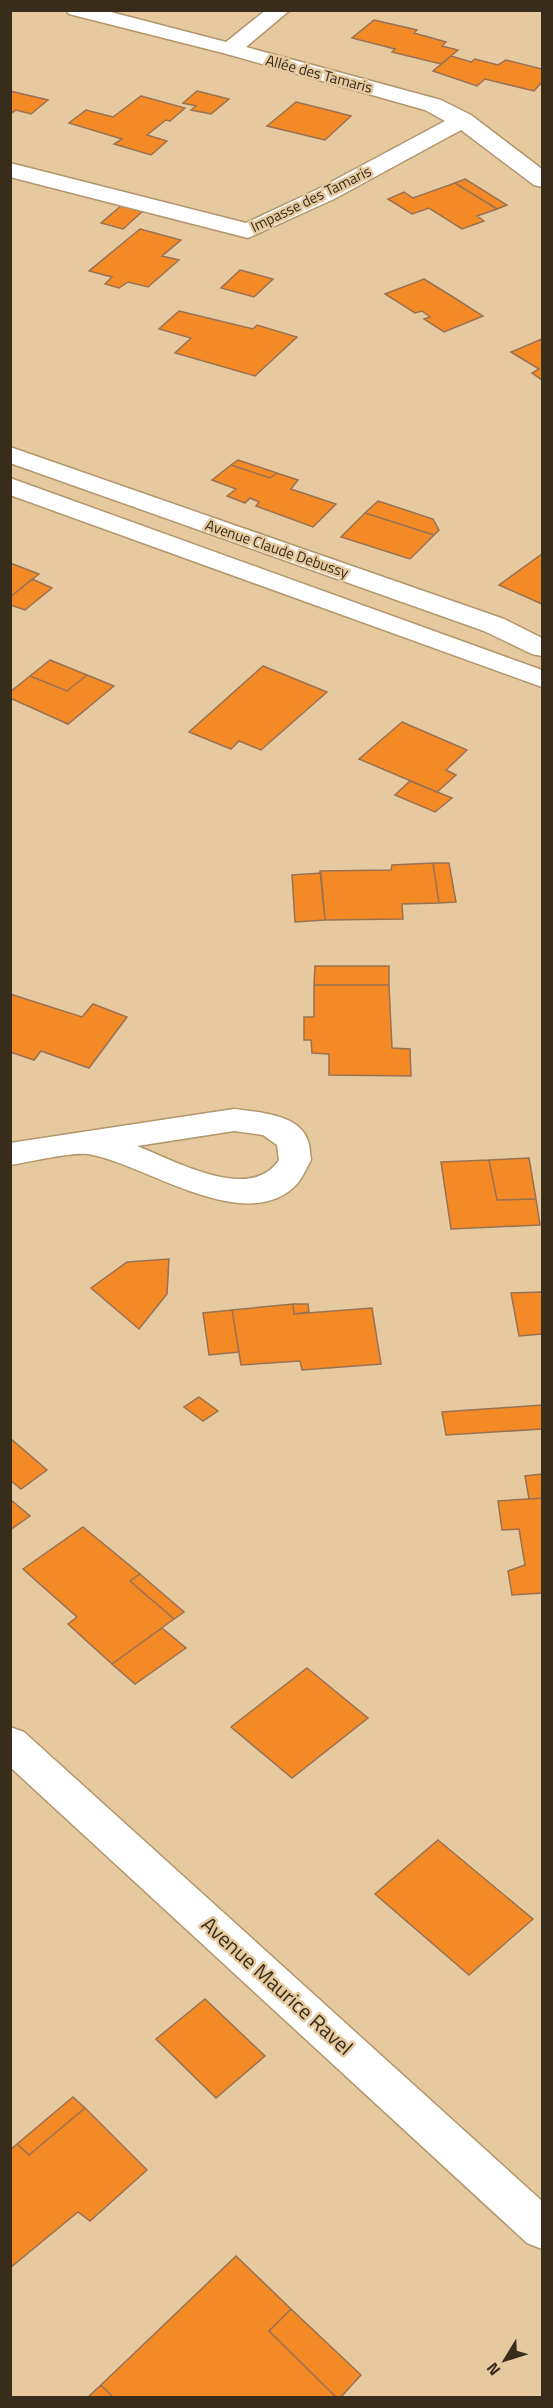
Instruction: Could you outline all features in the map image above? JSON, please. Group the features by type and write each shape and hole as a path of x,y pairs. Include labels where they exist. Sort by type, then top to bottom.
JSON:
{"street":[{"name":"Allée des Tamaris","path":"76,10 230,49 433,105 463,120 543,180"},
{"path":"230,49 280,10"},
{"name":"Impasse des Tamaris","path":"10,170 248,231 326,194 463,120"},
{"name":"Avenue Claude Debussy","path":"10,454 494,625 543,648"},
{"name":"Avenue Claude Debussy","path":"10,486 543,679"},
{"path":"10,1154 83,1142 234,1120 271,1125 292,1140 295,1160 285,1176 264,1189 232,1192 197,1182 113,1149 83,1142"},
{"name":"Avenue Maurice Ravel","path":"10,1743 543,2229"}],"building":[{"path":"374,20 417,30 414,33 446,42 442,46 458,50 441,64 392,52 395,49 352,38"},
{"path":"451,56 471,62 475,59 498,65 506,60 542,69 542,82 534,91 485,79 477,86 433,71"},
{"path":"10,91 48,100 31,114 16,110 10,114"},
{"path":"197,91 229,99 211,114 191,110 196,106 183,103"},
{"path":"141,96 185,108 170,121 166,120 147,135 167,141 151,155 114,144 122,139 69,123 86,110 113,117"},
{"path":"296,102 351,116 325,140 267,126"},
{"path":"465,179 507,205 497,209 455,183"},
{"path":"455,183 497,209 477,216 484,221 462,229 429,208 412,214 388,199 404,192 413,198"},
{"path":"121,206 143,211 123,229 101,223"},
{"path":"140,229 181,240 162,256 179,260 148,287 128,282 119,288 105,284 112,277 89,271"},
{"path":"240,270 273,279 254,297 221,288"},
{"path":"424,279 483,316 444,332 424,319 430,317 422,311 415,313 385,294"},
{"path":"179,311 253,329 257,325 297,337 255,376 175,353 191,338 159,329"},
{"path":"542,339 542,380 532,373 539,369 511,352"},
{"path":"238,460 277,473 270,478 231,465"},
{"path":"231,465 270,478 277,473 298,480 291,489 336,504 313,527 256,506 259,502 250,498 245,503 227,496 236,489 212,480"},
{"path":"378,501 433,519 439,530 434,535 365,513"},
{"path":"365,513 434,535 410,559 341,537"},
{"path":"542,554 542,604 499,585"},
{"path":"10,563 39,574 10,597"},
{"path":"32,579 52,588 25,610 10,605 10,597"},
{"path":"50,660 87,675 67,691 30,676"},
{"path":"263,666 327,692 261,750 239,741 231,749 189,732"},
{"path":"87,675 114,686 68,724 10,698 10,692 30,676 67,691"},
{"path":"402,722 467,750 446,770 456,775 437,792 359,759"},
{"path":"410,781 452,798 435,812 395,795"},
{"path":"433,863 449,863 456,902 439,903"},
{"path":"433,863 439,903 402,904 403,919 325,920 320,871 391,870 392,865"},
{"path":"321,873 325,920 295,922 292,875"},
{"path":"315,966 389,966 389,985 314,985"},
{"path":"314,985 389,985 392,1048 410,1049 411,1076 329,1075 329,1054 312,1053 311,1040 304,1040 304,1017 314,1017"},
{"path":"10,994 82,1017 93,1004 127,1017 89,1068 41,1051 34,1060 10,1052"},
{"path":"529,1158 536,1199 497,1200 489,1160"},
{"path":"489,1160 497,1200 536,1199 540,1225 451,1229 441,1162"},
{"path":"169,1259 167,1294 139,1329 91,1288 127,1262"},
{"path":"542,1292 542,1334 519,1336 511,1293"},
{"path":"293,1304 294,1314 372,1308 381,1364 302,1370 300,1361 241,1365 232,1310"},
{"path":"293,1304 308,1304 309,1312 294,1314"},
{"path":"232,1310 239,1352 209,1355 203,1313"},
{"path":"199,1397 218,1411 203,1421 184,1407"},
{"path":"542,1405 542,1429 446,1435 442,1412"},
{"path":"10,1438 47,1470 21,1489 10,1480"},
{"path":"542,1474 542,1498 529,1499 525,1476"},
{"path":"542,1498 542,1593 512,1595 508,1571 525,1565 519,1529 502,1530 498,1501"},
{"path":"10,1499 30,1516 10,1530"},
{"path":"83,1527 140,1574 130,1581 174,1619 112,1664 68,1624 77,1617 23,1569"},
{"path":"140,1574 184,1612 174,1619 130,1581"},
{"path":"162,1628 186,1648 135,1684 112,1664"},
{"path":"307,1668 368,1718 292,1778 231,1727"},
{"path":"438,1840 533,1919 469,1975 375,1894"},
{"path":"205,1999 265,2056 216,2098 156,2039"},
{"path":"73,2097 85,2108 29,2155 17,2144"},
{"path":"85,2108 147,2170 90,2221 78,2212 10,2268 10,2150 17,2144 29,2155"},
{"path":"236,2256 291,2309 269,2331 337,2398 114,2398 101,2385"},
{"path":"291,2309 361,2375 340,2398 337,2398 269,2331"},
{"path":"101,2385 114,2398 87,2398"}]}
